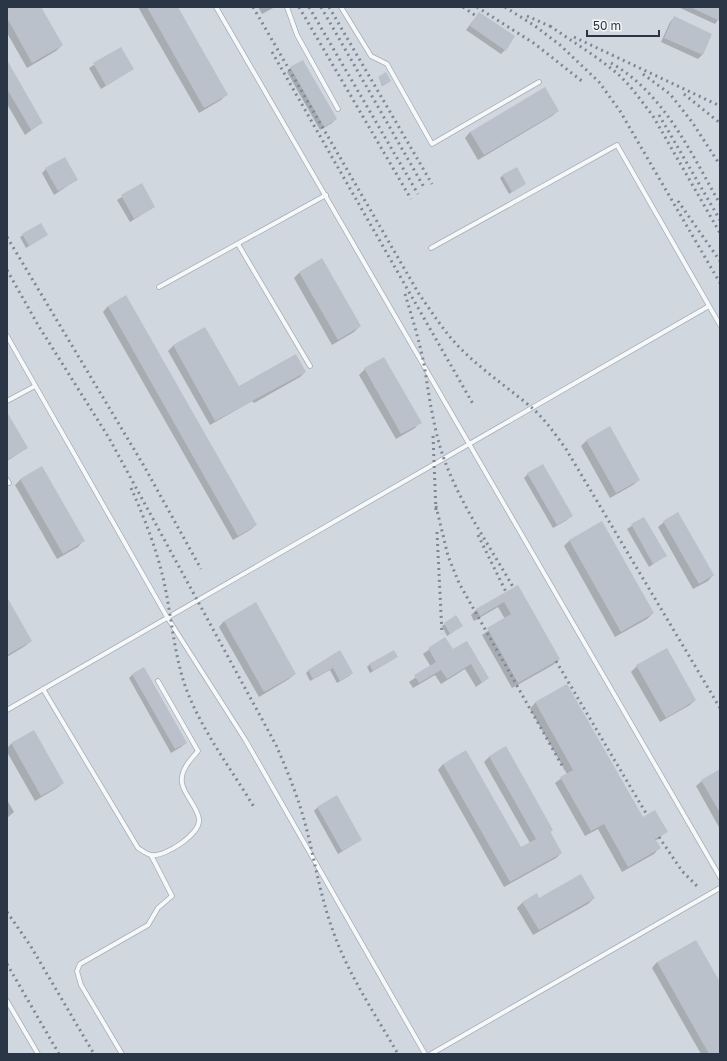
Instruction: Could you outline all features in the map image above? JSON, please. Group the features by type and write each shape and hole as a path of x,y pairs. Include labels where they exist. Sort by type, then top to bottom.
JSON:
{"lane":[{"path":"216,7 470,443 720,877"},
{"path":"287,7 297,35 338,109"},
{"path":"341,7 371,56 387,64 432,144 539,82"},
{"path":"431,248 617,145 720,325"},
{"path":"159,287 326,195"},
{"path":"238,244 310,366"},
{"path":"7,710 709,306"},
{"path":"7,336 167,617 246,742 426,1054"},
{"path":"7,401 35,386"},
{"path":"150,855 161,854 188,838 198,828 199,819 182,782 183,770 198,750 158,681"},
{"path":"43,689 138,848 150,855 172,896 158,908 148,925 80,964 77,971 81,985 122,1054"},
{"path":"431,1054 720,888"},
{"path":"7,1001 38,1054"}],"shaded area":[{"path":"7,7 720,7 720,1054 7,1054"}],"building":[{"path":"7,7 41,7 63,45 32,63 7,18"},
{"path":"147,7 178,7 228,95 204,108"},
{"path":"690,7 720,7 720,21"},
{"path":"479,12 515,36 506,51 470,26"},
{"path":"674,16 712,34 703,55 664,38"},
{"path":"121,47 134,69 106,86 93,63"},
{"path":"7,60 43,123 31,130 7,89"},
{"path":"303,60 337,119 324,127 290,67"},
{"path":"386,72 391,81 383,86 378,77"},
{"path":"545,87 559,111 484,155 470,132"},
{"path":"65,157 78,180 58,191 45,168"},
{"path":"517,167 526,184 512,192 502,175"},
{"path":"142,183 155,207 134,219 121,195"},
{"path":"41,223 48,235 29,246 22,234"},
{"path":"322,258 361,326 338,340 299,272"},
{"path":"126,295 257,525 238,536 108,306"},
{"path":"205,327 239,386 296,354 306,372 215,421 173,345"},
{"path":"384,357 422,423 401,434 364,368"},
{"path":"7,412 28,448 7,460"},
{"path":"610,426 640,480 616,493 586,440"},
{"path":"543,464 573,516 557,525 527,473"},
{"path":"42,466 85,541 63,554 20,479"},
{"path":"678,512 714,575 699,584 663,521"},
{"path":"644,517 667,556 653,564 631,524"},
{"path":"602,521 654,613 621,632 569,540"},
{"path":"518,585 560,659 518,683 487,628 511,614 504,602 480,616 476,609"},
{"path":"7,597 32,641 7,655"},
{"path":"256,602 296,674 264,692 224,621"},
{"path":"456,615 463,626 450,634 444,623"},
{"path":"445,637 453,649 467,641 489,678 482,683 471,664 447,679 441,670 419,683 414,675 436,662 428,648"},
{"path":"667,648 696,700 666,718 636,665"},
{"path":"340,650 353,673 340,681 333,668 313,679 308,670"},
{"path":"394,650 398,657 373,671 369,664"},
{"path":"144,667 187,743 175,749 132,674"},
{"path":"567,684 643,817 655,810 668,832 655,839 661,848 628,867 604,824 591,831 560,777 573,770 535,702"},
{"path":"34,730 64,783 41,796 11,743"},
{"path":"506,746 553,830 550,831 562,853 510,882 443,764 466,750 521,847 536,839 489,756"},
{"path":"720,769 720,813 701,780"},
{"path":"337,795 362,840 342,851 317,807"},
{"path":"581,874 595,898 539,930 522,902 537,893 539,898"},
{"path":"696,940 720,982 720,1054 709,1054 657,962"}],"railway":[{"path":"253,7 419,294 443,329 454,342 468,356 536,412 566,449 720,708"},
{"path":"299,7 411,199"},
{"path":"309,7 418,194"},
{"path":"321,7 425,189"},
{"path":"329,7 432,184"},
{"path":"463,7 476,16"},
{"path":"477,7 535,44 583,82"},
{"path":"505,7 535,26 560,45 599,82 620,111 720,283"},
{"path":"527,16 554,28"},
{"path":"550,26 611,68 633,90 653,116 720,233"},
{"path":"574,37 720,106"},
{"path":"272,52 473,404"},
{"path":"611,63 630,76 661,107 687,145 720,204"},
{"path":"643,74 670,94 692,122 720,165"},
{"path":"684,94 720,123"},
{"path":"659,115 720,220"},
{"path":"678,201 720,261"},
{"path":"7,237 144,466 201,569"},
{"path":"7,270 38,325 109,438 276,745 291,780 300,807 328,917 339,947 362,994 398,1054"},
{"path":"405,294 422,355 434,422 443,456 457,490 466,507 513,587"},
{"path":"433,436 436,512"},
{"path":"131,488 141,510 158,558 167,596 179,665 187,691 209,736 254,807"},
{"path":"436,506 448,556 459,583 564,769"},
{"path":"437,532 442,634"},
{"path":"478,535 506,592"},
{"path":"556,661 647,815"},
{"path":"659,837 682,871 697,886"},
{"path":"7,912 30,945 94,1054"},
{"path":"7,964 59,1054"}]}
